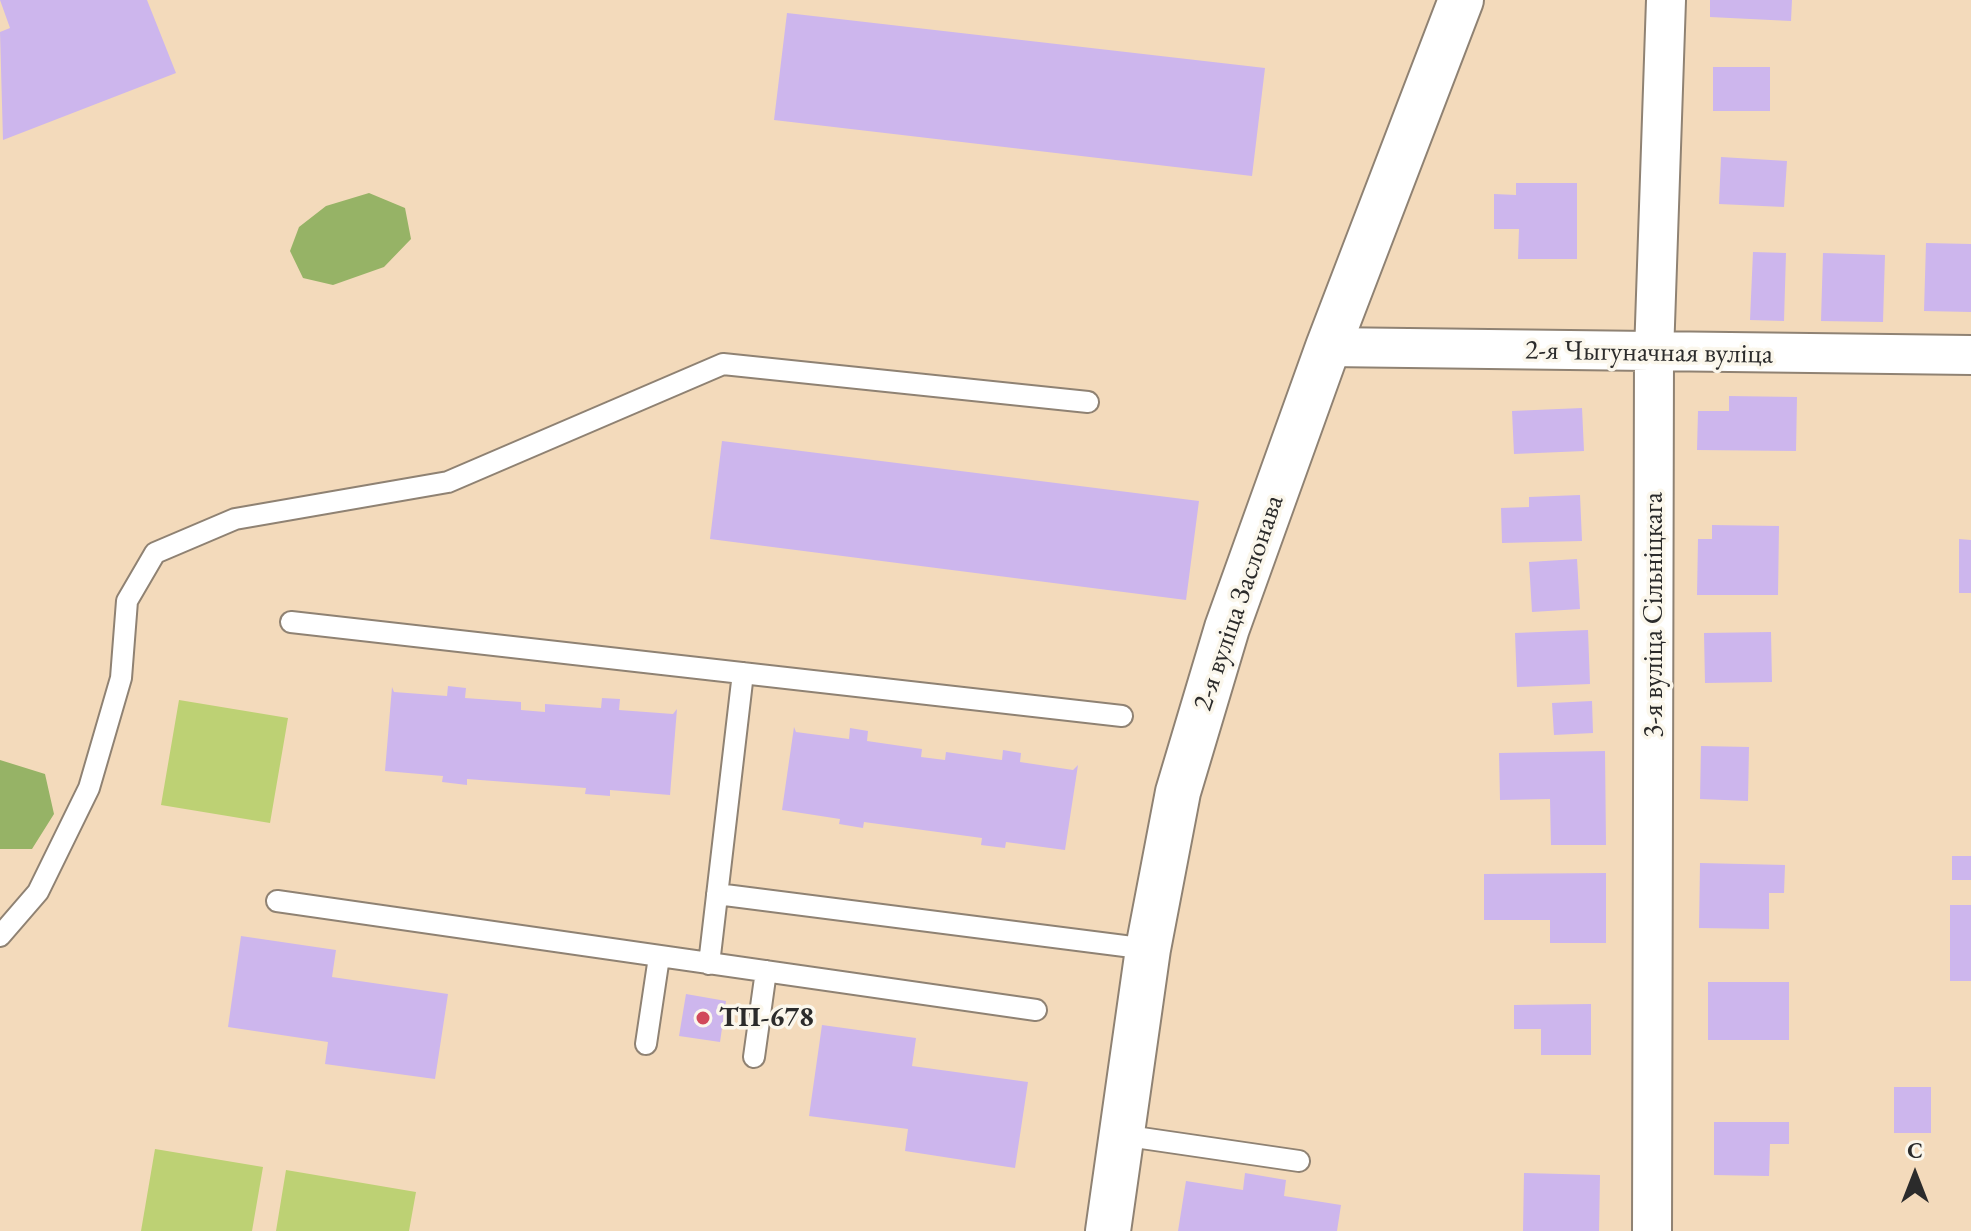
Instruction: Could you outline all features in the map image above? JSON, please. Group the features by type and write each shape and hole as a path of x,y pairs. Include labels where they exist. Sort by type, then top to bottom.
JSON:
{"main road":[{"name":"2-я вуліца Заслонава","path":"1108,1231 1148,949 1178,792 1227,628 1328,347 1461,0"}],"street":[{"name":"3-я вуліца Сільніцкага","path":"1652,1231 1654,354 1666,0"},
{"name":"2-я Чыгуначная вуліца","path":"1328,347 1654,354 1971,355"}],"lane":[{"path":"0,936 38,892 89,788 121,678 127,601 155,553 235,519 448,482 723,364 1088,402"},
{"path":"291,622 1122,716"},
{"path":"709,964 743,673"},
{"path":"717,894 1148,949"},
{"path":"277,901 1036,1010"},
{"path":"646,1044 659,957"},
{"path":"754,1057 766,971"},
{"path":"1121,1135 1299,1161"}],"green space":[{"path":"369,193 405,208 411,239 384,267 333,285 303,278 290,251 299,227 326,206"},
{"path":"179,700 288,718 270,823 161,805"},
{"path":"0,760 45,774 54,814 32,849 0,849"},
{"path":"155,1149 263,1167 252,1231 141,1231"},
{"path":"286,1170 416,1192 409,1231 276,1231"}],"building":[{"path":"0,0 147,0 176,73 3,140 0,32 10,28"},
{"path":"1710,0 1792,0 1791,21 1710,17"},
{"path":"787,13 1265,68 1252,176 774,120"},
{"path":"1713,67 1770,67 1770,111 1713,111"},
{"path":"1721,157 1787,161 1784,207 1719,204"},
{"path":"1516,183 1577,183 1577,259 1518,259 1519,229 1494,229 1494,194 1516,195"},
{"path":"1926,243 1971,244 1971,312 1924,311"},
{"path":"1753,252 1786,253 1784,321 1750,320"},
{"path":"1823,253 1885,255 1883,322 1821,321"},
{"path":"1729,396 1797,397 1796,451 1697,450 1698,411 1729,411"},
{"path":"1582,408 1584,451 1514,454 1512,411"},
{"path":"722,441 1199,501 1186,600 710,539"},
{"path":"1580,495 1582,541 1502,543 1501,508 1529,507 1529,497"},
{"path":"1712,525 1779,526 1778,595 1697,595 1698,539 1712,539"},
{"path":"1959,539 1971,540 1971,593 1959,593"},
{"path":"1577,559 1580,609 1532,612 1529,562"},
{"path":"1588,630 1590,684 1517,687 1515,633"},
{"path":"1771,632 1772,682 1705,683 1704,633"},
{"path":"448,686 466,688 465,698 521,702 521,710 545,712 545,704 601,708 602,698 620,699 619,710 673,714 677,709 670,795 610,790 610,796 585,794 586,788 467,779 467,785 442,782 443,776 385,771 392,687 394,692 447,696"},
{"path":"1592,701 1593,733 1554,735 1552,703"},
{"path":"794,727 796,732 849,739 850,728 868,731 867,741 922,749 921,757 945,760 946,752 1002,760 1003,750 1021,753 1020,762 1073,770 1078,765 1065,850 1006,842 1005,848 981,845 982,838 864,822 863,828 839,824 840,819 782,810"},
{"path":"1701,746 1749,747 1748,801 1700,799"},
{"path":"1605,751 1606,845 1551,845 1550,799 1500,800 1499,753"},
{"path":"1952,856 1971,856 1971,880 1952,880"},
{"path":"1700,863 1785,865 1784,893 1769,893 1769,929 1699,928"},
{"path":"1606,873 1606,943 1550,943 1550,920 1484,920 1484,874"},
{"path":"1950,905 1971,905 1971,981 1950,981"},
{"path":"241,936 336,950 332,977 448,994 435,1079 325,1064 328,1042 228,1027"},
{"path":"1708,982 1789,982 1789,1040 1708,1040"},
{"name":"ТП-678","path":"686,994 726,1001 720,1042 679,1036"},
{"path":"1591,1004 1591,1055 1541,1055 1541,1029 1514,1029 1514,1005"},
{"path":"822,1025 916,1038 912,1066 1028,1082 1015,1168 905,1151 908,1129 809,1116"},
{"path":"1894,1087 1931,1087 1931,1133 1894,1133"},
{"path":"1714,1122 1789,1122 1789,1144 1770,1144 1769,1176 1714,1175"},
{"path":"1245,1173 1286,1180 1284,1196 1341,1205 1337,1231 1178,1231 1186,1181 1243,1190"},
{"path":"1524,1173 1600,1175 1599,1231 1523,1231"}],"place":[{"name":"ТП-678","path":"703,1018"}]}
